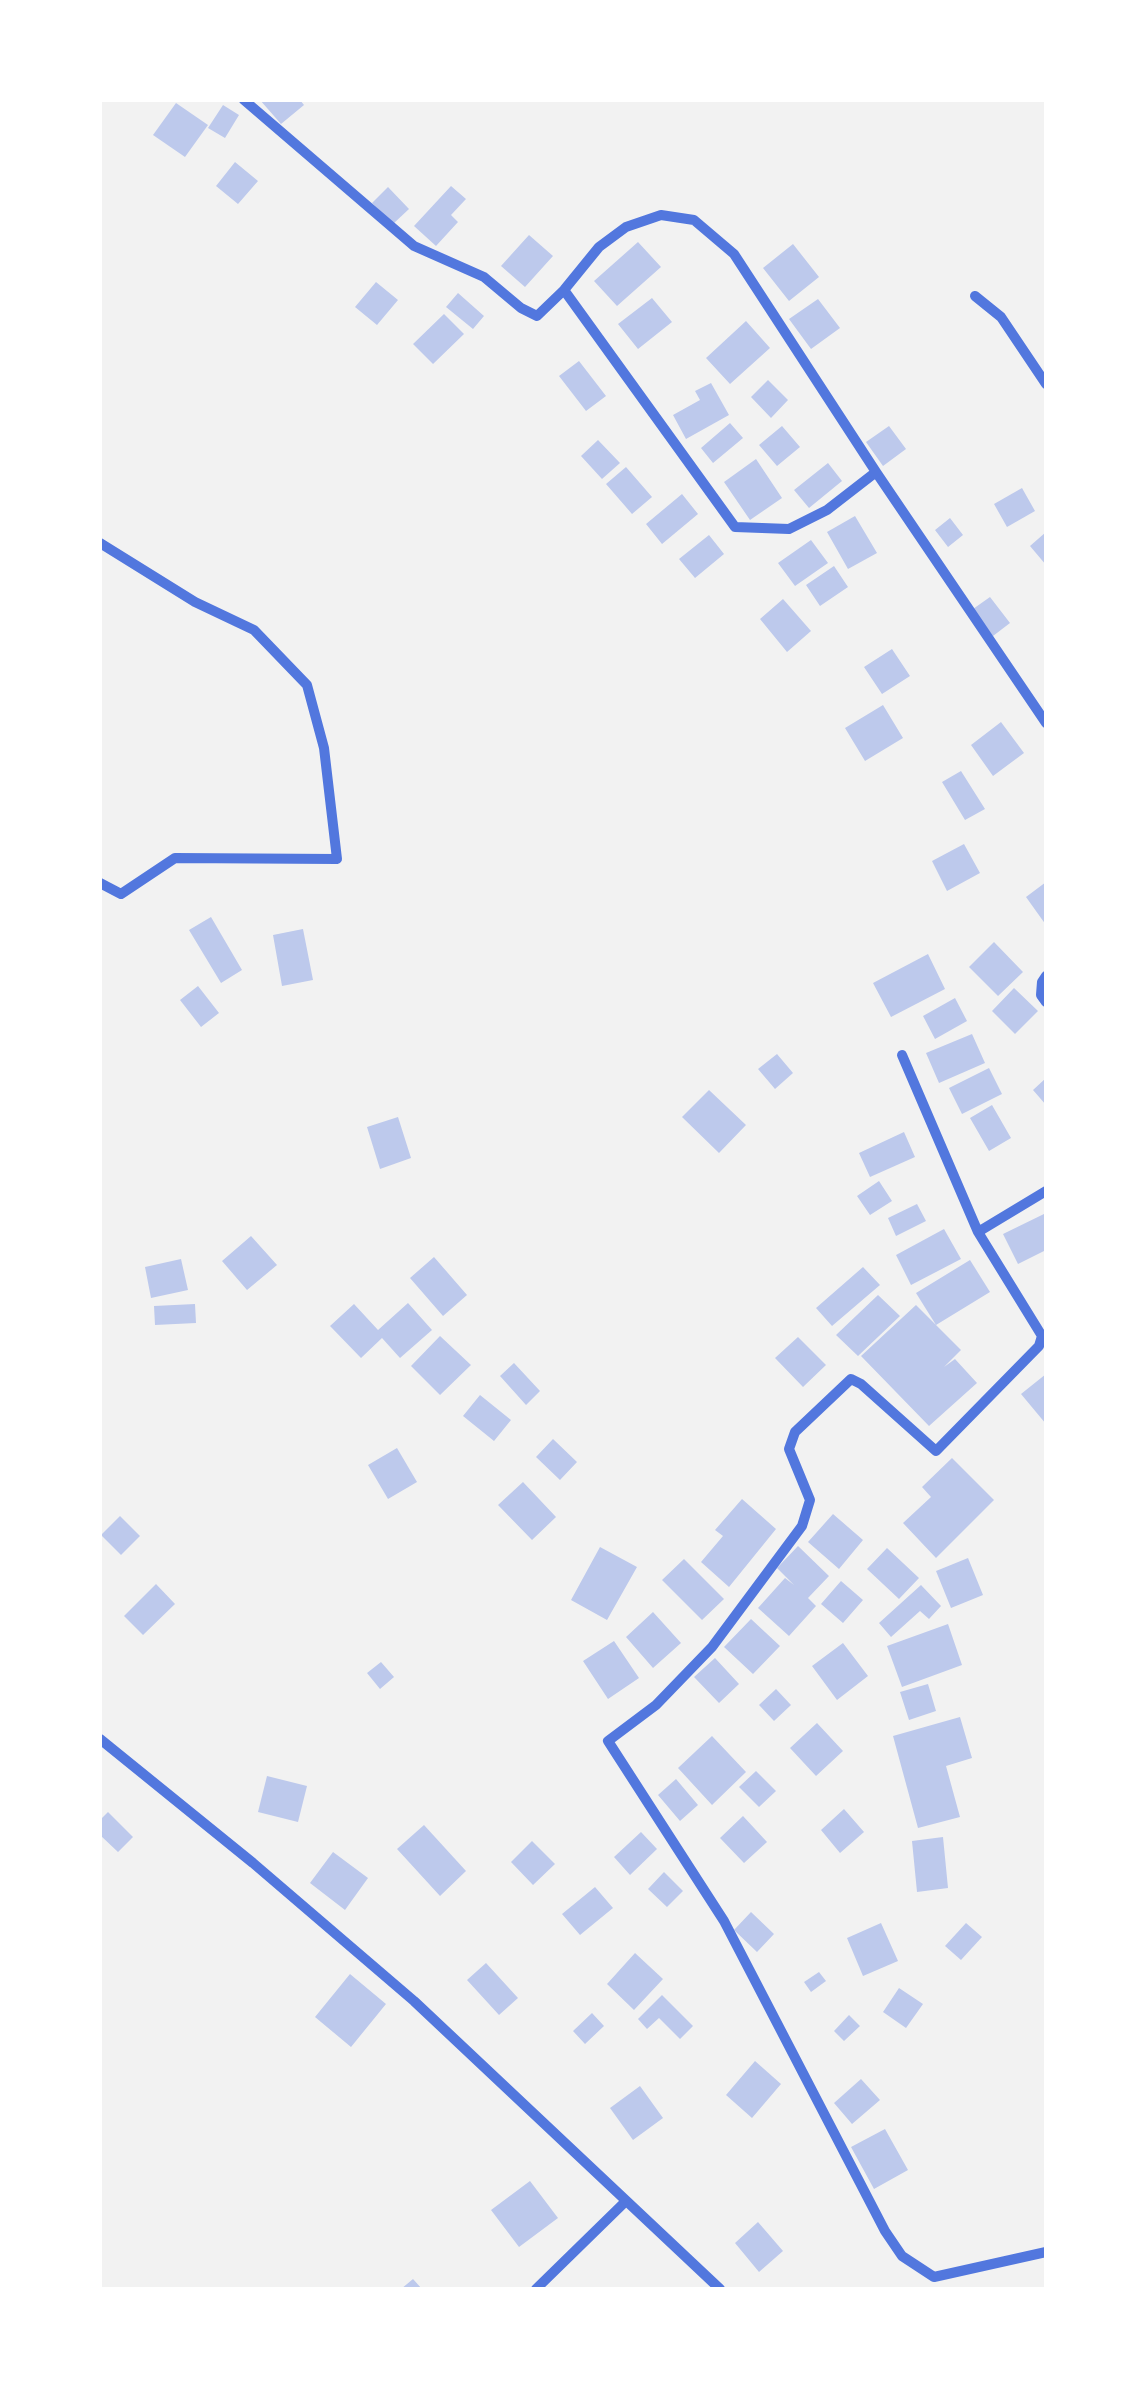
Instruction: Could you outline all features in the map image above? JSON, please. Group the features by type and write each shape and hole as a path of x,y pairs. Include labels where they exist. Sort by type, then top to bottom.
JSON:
{"street":[{"path":"244,100 414,246 484,277 521,308 537,316 599,247 626,227 661,215 694,220 734,254 1046,723"},
{"path":"564,290 735,527 789,529 827,510 876,472"},
{"path":"975,296 1001,317 1046,384"},
{"path":"100,543 195,602 254,630 307,685 324,748 336,860 175,858 121,894 100,883"},
{"path":"1046,976 1042,982 1046,1002"},
{"path":"902,1055 978,1232 1042,1336 1040,1346 936,1450 862,1384 851,1379 795,1432 789,1449 810,1500 802,1526 712,1647 656,1705 608,1740 724,1921 885,2231 902,2256 934,2277 1046,2252"},
{"path":"978,1232 1046,1191"},
{"path":"100,1739 254,1863 414,2001 720,2289"},
{"path":"536,2289 626,2201"}],"building":[{"path":"260,100 300,100 304,105 281,124"},
{"path":"176,103 208,125 185,157 153,135"},
{"path":"223,105 239,115 225,138 208,128"},
{"path":"235,162 258,181 238,204 216,186"},
{"path":"451,186 466,199 451,215 458,222 436,246 414,226"},
{"path":"388,187 409,209 393,224 372,203"},
{"path":"529,235 553,256 525,287 501,266"},
{"path":"638,242 661,267 617,306 594,281"},
{"path":"793,244 819,277 789,301 763,268"},
{"path":"376,282 398,300 377,325 355,307"},
{"path":"458,293 484,316 473,329 446,307"},
{"path":"652,298 672,322 638,349 618,324"},
{"path":"818,299 840,328 811,349 789,319"},
{"path":"444,314 464,334 433,364 413,344"},
{"path":"746,321 770,348 730,384 706,358"},
{"path":"579,361 606,396 586,411 559,376"},
{"path":"768,380 788,400 771,418 751,397"},
{"path":"711,383 729,415 686,439 673,415 700,400 695,391"},
{"path":"730,423 743,438 713,463 701,448"},
{"path":"782,426 800,447 777,466 759,445"},
{"path":"889,426 906,449 883,466 866,442"},
{"path":"598,440 620,463 602,479 581,456"},
{"path":"756,459 782,498 750,520 724,482"},
{"path":"828,463 842,481 809,508 794,490"},
{"path":"626,467 652,497 632,514 606,484"},
{"path":"1022,488 1035,511 1007,527 994,504"},
{"path":"682,494 698,514 662,544 646,524"},
{"path":"855,516 877,553 848,569 827,532"},
{"path":"950,518 963,535 948,547 935,530"},
{"path":"1046,532 1046,565 1030,546"},
{"path":"709,535 724,554 695,578 679,559"},
{"path":"811,540 828,563 795,586 778,563"},
{"path":"834,566 848,587 820,606 806,585"},
{"path":"990,597 1010,623 993,636 973,609"},
{"path":"783,599 811,631 787,652 760,619"},
{"path":"892,649 910,676 882,694 864,667"},
{"path":"883,705 903,738 865,761 845,728"},
{"path":"1001,722 1024,753 993,776 971,745"},
{"path":"961,771 985,809 965,820 942,782"},
{"path":"964,844 980,873 947,891 932,861"},
{"path":"1046,882 1046,925 1026,897"},
{"path":"211,917 242,970 221,983 189,930"},
{"path":"303,929 313,980 282,986 273,935"},
{"path":"994,942 1023,972 998,996 969,967"},
{"path":"928,954 945,989 891,1017 873,983"},
{"path":"198,986 219,1013 201,1027 180,1000"},
{"path":"1014,988 1038,1011 1015,1034 992,1011"},
{"path":"955,998 967,1021 935,1039 923,1016"},
{"path":"972,1034 985,1063 939,1083 926,1053"},
{"path":"777,1054 793,1073 775,1089 758,1069"},
{"path":"989,1068 1002,1094 962,1114 949,1088"},
{"path":"1046,1078 1046,1105 1033,1090"},
{"path":"709,1090 746,1125 719,1153 682,1117"},
{"path":"992,1105 1011,1138 989,1151 970,1118"},
{"path":"398,1117 411,1158 380,1169 367,1127"},
{"path":"904,1132 915,1157 870,1177 859,1153"},
{"path":"879,1181 892,1201 870,1215 857,1196"},
{"path":"917,1204 926,1221 896,1236 888,1218"},
{"path":"1046,1213 1046,1250 1018,1264 1003,1234"},
{"path":"944,1229 961,1259 911,1285 896,1255"},
{"path":"251,1236 277,1265 247,1290 222,1261"},
{"path":"434,1257 467,1295 443,1316 410,1278"},
{"path":"181,1259 188,1290 151,1298 145,1267"},
{"path":"970,1260 990,1292 936,1325 916,1293"},
{"path":"863,1267 880,1285 832,1326 816,1308"},
{"path":"878,1295 900,1316 858,1356 836,1335"},
{"path":"408,1303 432,1330 400,1358 382,1338 361,1358 330,1326 354,1304 378,1330"},
{"path":"195,1304 196,1323 155,1325 154,1306"},
{"path":"916,1305 961,1350 944,1367 955,1359 977,1383 929,1426 861,1356"},
{"path":"440,1336 471,1365 440,1395 411,1366"},
{"path":"798,1337 826,1365 803,1387 775,1358"},
{"path":"514,1363 540,1391 526,1405 500,1376"},
{"path":"1046,1374 1046,1424 1021,1394"},
{"path":"480,1395 511,1420 494,1441 463,1416"},
{"path":"553,1439 577,1462 560,1480 536,1457"},
{"path":"397,1448 417,1482 388,1499 368,1465"},
{"path":"952,1458 994,1500 936,1558 903,1523 931,1497 922,1487"},
{"path":"523,1482 556,1517 532,1540 498,1505"},
{"path":"742,1499 776,1529 729,1587 701,1562 723,1536 715,1530"},
{"path":"833,1514 863,1540 839,1569 808,1542"},
{"path":"120,1516 140,1536 121,1555 101,1535"},
{"path":"798,1546 829,1576 808,1598 816,1606 789,1636 758,1608 785,1578 794,1585 777,1568"},
{"path":"600,1547 637,1567 607,1620 571,1600"},
{"path":"887,1548 919,1578 899,1599 867,1569"},
{"path":"968,1558 983,1595 951,1608 936,1571"},
{"path":"684,1559 724,1599 702,1620 662,1580"},
{"path":"841,1581 863,1600 843,1623 821,1604"},
{"path":"156,1584 175,1604 143,1635 124,1616"},
{"path":"921,1585 941,1606 929,1619 920,1611 891,1637 879,1623"},
{"path":"653,1612 681,1643 653,1668 626,1637"},
{"path":"751,1619 780,1646 753,1674 724,1647"},
{"path":"948,1624 962,1665 902,1687 887,1646"},
{"path":"614,1641 639,1678 608,1699 583,1661"},
{"path":"843,1643 868,1676 837,1700 812,1666"},
{"path":"715,1658 739,1684 719,1703 694,1677"},
{"path":"381,1662 394,1677 380,1689 367,1673"},
{"path":"928,1684 936,1711 909,1720 900,1692"},
{"path":"776,1689 791,1705 774,1721 759,1705"},
{"path":"960,1717 972,1758 946,1766 960,1817 918,1828 893,1736"},
{"path":"817,1723 843,1751 816,1776 790,1748"},
{"path":"712,1736 746,1772 712,1805 678,1768"},
{"path":"756,1771 776,1791 759,1807 739,1787"},
{"path":"267,1776 307,1786 298,1822 258,1812"},
{"path":"676,1779 698,1805 680,1821 658,1795"},
{"path":"844,1809 864,1832 840,1853 821,1830"},
{"path":"108,1812 133,1837 118,1852 100,1835 100,1820"},
{"path":"743,1816 767,1842 744,1863 720,1838"},
{"path":"424,1825 466,1871 440,1896 397,1849"},
{"path":"641,1832 657,1849 630,1875 614,1857"},
{"path":"943,1837 948,1888 917,1892 912,1841"},
{"path":"532,1841 555,1864 533,1885 511,1862"},
{"path":"333,1852 368,1878 345,1910 310,1883"},
{"path":"664,1872 683,1891 667,1907 648,1889"},
{"path":"595,1887 613,1908 580,1935 562,1914"},
{"path":"751,1912 774,1934 757,1952 734,1930"},
{"path":"881,1923 898,1961 863,1976 847,1938"},
{"path":"966,1923 982,1937 961,1960 945,1946"},
{"path":"635,1953 663,1979 634,2010 607,1984"},
{"path":"486,1963 518,1998 499,2015 467,1980"},
{"path":"819,1972 826,1981 811,1992 804,1982"},
{"path":"350,1974 386,2004 351,2047 315,2017"},
{"path":"899,1988 923,2004 906,2028 883,2012"},
{"path":"662,1995 693,2026 680,2039 659,2018 647,2029 638,2019"},
{"path":"592,2013 604,2026 585,2044 573,2031"},
{"path":"849,2015 860,2026 844,2041 834,2031"},
{"path":"755,2061 781,2084 752,2118 726,2095"},
{"path":"861,2079 880,2100 852,2124 834,2103"},
{"path":"640,2086 663,2118 633,2140 610,2108"},
{"path":"885,2129 908,2170 874,2189 851,2147"},
{"path":"530,2181 558,2218 519,2247 491,2210"},
{"path":"758,2222 783,2251 759,2272 735,2243"},
{"path":"413,2279 422,2289 401,2289"}]}
